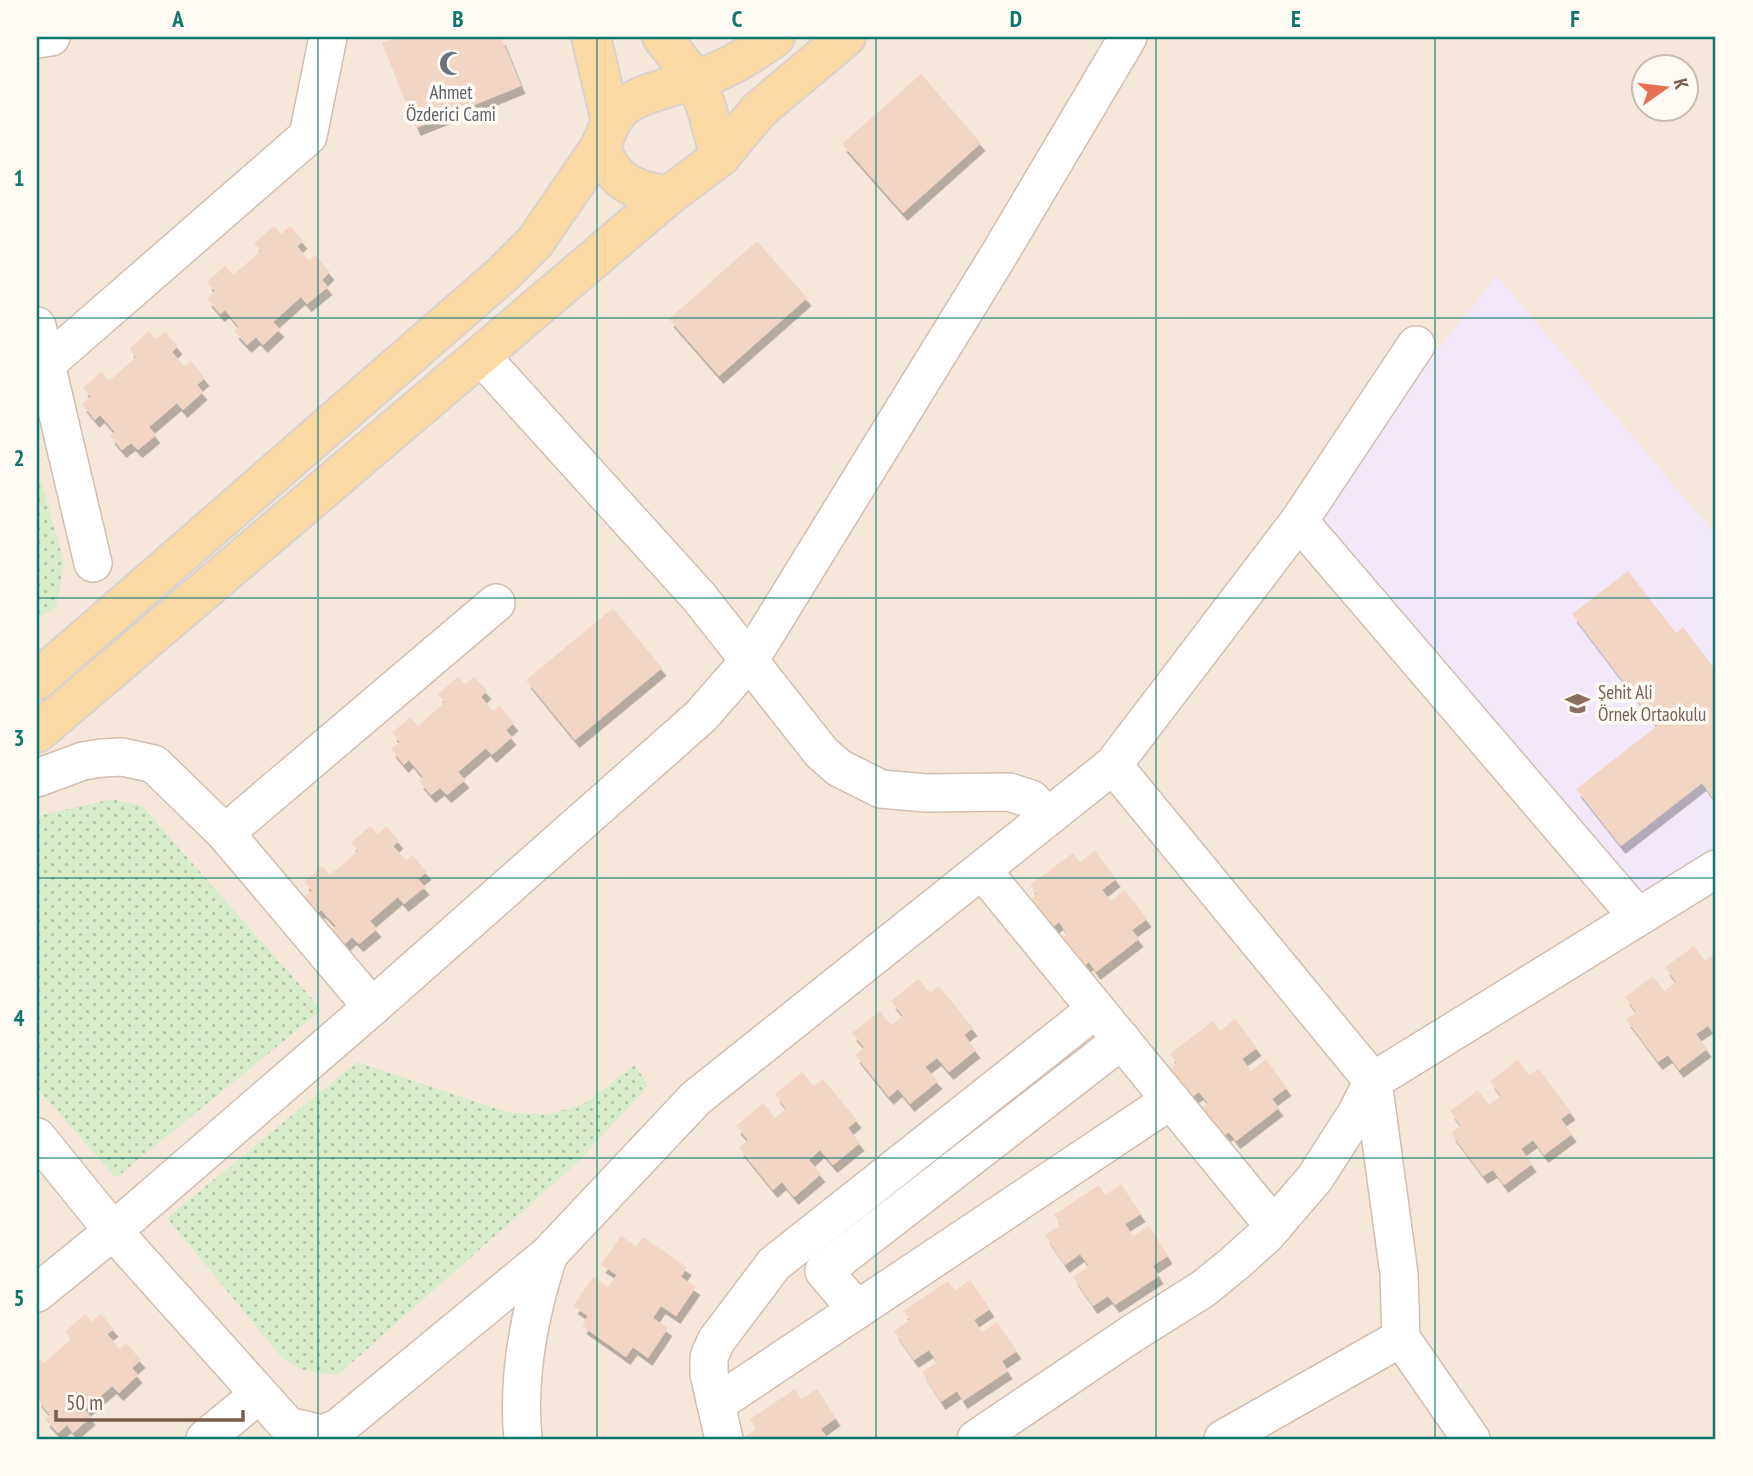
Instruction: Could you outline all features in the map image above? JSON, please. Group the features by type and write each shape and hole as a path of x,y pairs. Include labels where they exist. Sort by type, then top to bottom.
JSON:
{"main road":[{"path":"591,37 606,134 608,167 624,182 639,190 668,196"},
{"path":"662,37 695,80 706,106 720,157"},
{"path":"37,680 535,242 623,107 713,74 756,51 775,37"},
{"path":"37,733 668,196 720,157 759,110 846,37"}],"street":[{"path":"37,39 51,37"},
{"path":"41,365 309,136 328,37"},
{"path":"37,1293 113,1231 372,1007 701,716 749,661 1000,253 1128,37"},
{"path":"37,326 41,365 93,563"},
{"path":"37,1137 113,1231 288,1426 322,1434 338,1428 549,1254 696,1098 1113,765 1299,521 1416,345"},
{"path":"481,356 699,597 821,752 839,768 881,789 926,793 1009,792 1031,799 1047,816"},
{"path":"1299,521 1638,917"},
{"path":"225,832 496,603"},
{"path":"37,778 83,761 102,758 122,757 154,764 225,832 372,1007"},
{"path":"1113,765 1373,1081 1399,1274 1401,1339 1471,1439"},
{"path":"976,1439 1203,1289 1236,1263 1274,1226 1322,1167 1356,1114 1373,1081 1716,869"},
{"path":"982,870 1274,1226"},
{"path":"724,1439 708,1366 712,1349 774,1264 1096,1009"},
{"path":"857,1310 824,1271 1122,1040"},
{"path":"716,1404 1171,1100"},
{"path":"523,1439 522,1389 525,1355 530,1320 549,1254"},
{"path":"1223,1439 1401,1339"},
{"path":"205,1439 258,1395"}],"shaded area":[{"path":"37,37 1716,37 1716,1439 37,1439"},
{"name":"Şehit Ali Örnek Ortaokulu","path":"1497,276 1716,535 1716,869 1638,917 1287,537"}],"green space":[{"path":"37,468 64,562 56,607 37,620"},
{"path":"112,799 142,806 322,1010 116,1178 37,1088 37,816"},
{"path":"357,1062 510,1113 551,1114 584,1104 635,1065 648,1086 576,1164 338,1375 303,1370 283,1359 167,1218"}],"building":[{"name":"Ahmet Özderici Cami","path":"397,37 501,37 521,86 416,128 382,43"},
{"path":"921,74 981,143 903,213 842,144"},
{"path":"274,226 281,234 290,226 303,241 297,246 309,261 315,255 330,272 322,280 328,287 307,304 301,297 273,322 280,329 263,345 256,337 247,345 234,331 239,327 225,310 220,314 207,299 215,291 207,282 225,266 233,275 261,251 254,243"},
{"path":"757,241 807,298 719,376 669,319"},
{"path":"149,331 156,339 165,332 178,346 172,352 184,366 191,361 205,378 197,385 203,392 183,410 177,403 149,427 156,435 138,450 131,443 122,450 110,436 115,432 100,415 95,420 82,404 91,397 83,388 101,372 109,381 136,357 129,349"},
{"path":"1628,571 1676,633 1683,627 1716,671 1716,802 1702,783 1621,846 1576,789 1657,726 1572,614"},
{"path":"613,608 662,668 575,740 526,680"},
{"path":"458,677 465,684 474,677 487,691 481,697 493,711 500,706 514,723 506,730 512,737 492,755 486,748 458,772 465,780 447,795 440,788 431,795 419,781 423,777 409,760 404,765 391,749 400,742 392,733 410,717 418,726 445,702 438,694"},
{"path":"370,826 378,834 386,826 399,841 393,846 406,860 412,855 427,872 418,879 425,887 404,904 398,897 370,921 377,929 359,944 352,937 344,945 331,931 336,926 321,910 317,914 303,898 312,891 304,882 322,866 330,875 358,851 351,843"},
{"path":"1095,850 1116,879 1102,890 1111,901 1125,890 1147,919 1132,930 1139,939 1096,972 1089,962 1074,974 1053,946 1067,934 1059,922 1044,934 1023,906 1037,894 1030,885 1073,853 1080,862"},
{"path":"1694,946 1705,961 1714,954 1716,957 1716,1037 1708,1026 1696,1034 1707,1049 1679,1070 1668,1055 1658,1062 1626,1019 1636,1012 1625,997 1653,976 1664,991 1676,982 1665,967"},
{"path":"918,979 930,993 939,986 973,1028 964,1035 976,1050 949,1072 937,1058 925,1067 938,1081 910,1104 898,1089 889,1097 855,1055 864,1047 852,1033 880,1011 891,1025 903,1016 891,1001"},
{"path":"1235,1019 1257,1048 1242,1059 1251,1071 1266,1059 1287,1088 1272,1099 1279,1108 1236,1141 1229,1132 1214,1143 1193,1115 1208,1103 1199,1092 1184,1103 1163,1075 1177,1063 1170,1054 1213,1021 1220,1031"},
{"path":"1518,1060 1529,1075 1539,1069 1571,1112 1561,1119 1572,1134 1544,1155 1533,1140 1521,1149 1532,1164 1504,1185 1493,1170 1483,1176 1451,1133 1461,1126 1450,1111 1478,1090 1489,1105 1501,1096 1490,1081"},
{"path":"802,1072 814,1086 823,1079 857,1120 848,1128 860,1143 833,1165 820,1150 809,1160 821,1174 794,1197 782,1182 773,1190 739,1148 748,1140 736,1126 763,1103 775,1118 786,1109 775,1094"},
{"path":"1121,1184 1141,1214 1125,1224 1133,1236 1149,1226 1168,1256 1153,1266 1159,1276 1115,1305 1108,1296 1093,1306 1073,1277 1089,1266 1080,1254 1065,1265 1045,1235 1061,1225 1054,1215 1099,1185 1105,1195"},
{"path":"621,1236 636,1246 643,1237 687,1267 681,1277 696,1287 676,1316 661,1306 653,1318 668,1328 648,1358 633,1347 626,1357 582,1326 588,1316 573,1306 593,1277 608,1287 617,1275 601,1265"},
{"path":"970,1280 990,1309 974,1320 982,1332 997,1322 1017,1351 1002,1361 1008,1371 963,1401 957,1391 941,1402 922,1372 937,1362 929,1350 914,1360 894,1331 910,1320 903,1311 948,1281 955,1290"},
{"path":"85,1314 91,1322 101,1314 114,1329 107,1334 120,1349 126,1343 141,1360 132,1368 138,1375 119,1393 112,1386 85,1410 91,1417 73,1433 67,1425 58,1433 45,1419 50,1415 37,1399 37,1355 44,1363 71,1339 65,1332"},
{"path":"795,1389 801,1399 817,1389 836,1418 821,1429 828,1439 741,1439 756,1429 750,1419"}],"place":[{"name":"Ahmet Özderici Cami","path":"451,64"},
{"name":"Şehit Ali Örnek Ortaokulu","path":"1578,703"}]}
